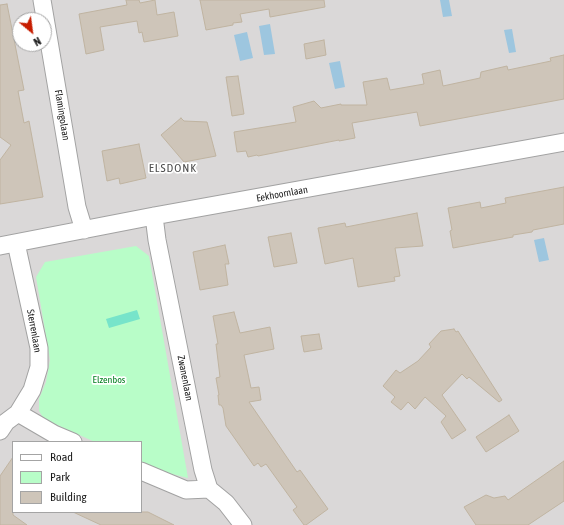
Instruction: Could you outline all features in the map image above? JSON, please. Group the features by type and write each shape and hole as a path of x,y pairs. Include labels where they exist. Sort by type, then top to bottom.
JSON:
{"street":[{"name":"Flamingolaan","path":"42,0 77,207 84,230"},
{"name":"Eekhoornlaan","path":"8,245 154,216 564,142"},
{"name":"Zwanenlaan","path":"154,216 157,240 203,470 209,489"},
{"name":"Sterrenlaan","path":"0,431 6,422 18,413 32,390 39,367 39,348 8,245"},
{"path":"18,413 54,434 71,441"},
{"path":"142,471 186,490 209,489 226,503 243,525"}],"shaded area":[{"path":"0,0 564,0 564,525 0,525"}],"green space":[{"name":"Elzenbos","path":"136,246 149,256 188,478 160,471 142,463 142,441 93,441 44,419 39,411 39,399 46,382 50,360 36,277 45,262"},
{"path":"137,310 140,319 109,328 106,319"}],"water":[{"path":"440,0 449,0 452,16 443,17"},
{"path":"270,24 275,54 264,55 259,26"},
{"path":"512,29 516,52 509,53 504,30"},
{"path":"247,32 253,58 240,61 234,35"},
{"path":"340,61 345,87 335,89 329,63"},
{"path":"544,238 549,260 539,262 534,240"}],"building":[{"path":"126,0 139,0 140,3 155,0 157,15 174,12 178,36 144,42 142,32 139,33 137,21 100,27 104,50 86,54 79,14 127,5"},
{"path":"200,0 324,0 325,7 270,17 269,9 240,14 242,22 206,30"},
{"path":"7,4 12,29 12,52 16,52 24,90 18,91 24,123 29,121 43,197 0,204 0,160 11,145 0,137 0,5"},
{"path":"324,40 326,55 306,59 304,44"},
{"path":"564,55 564,99 420,126 417,112 352,123 355,138 258,156 248,157 246,151 237,152 234,132 296,122 293,107 314,101 321,108 341,104 367,105 363,82 387,78 390,90 424,84 422,74 440,70 443,86 480,78 481,72 507,66 508,70 551,61 550,58"},
{"path":"238,76 244,114 232,116 226,77"},
{"path":"181,118 184,121 207,122 216,156 184,162 161,135"},
{"path":"139,144 146,178 120,184 119,178 107,181 102,151"},
{"path":"564,187 564,224 513,235 513,237 453,248 450,231 452,230 448,208 480,202 481,208 506,203 505,198"},
{"path":"417,213 423,246 395,248 400,276 394,277 395,281 358,287 353,258 325,264 318,228 345,223 346,227"},
{"path":"291,233 297,263 274,267 268,237"},
{"path":"225,245 229,264 225,264 228,285 200,290 193,252"},
{"path":"234,312 240,333 270,327 274,349 244,355 251,388 259,387 261,400 249,402 297,472 300,470 328,509 306,525 304,525 293,510 297,507 266,464 261,467 258,463 254,466 226,426 223,408 219,405 216,378 220,377 216,344 218,344 213,316"},
{"path":"454,329 456,332 458,331 502,400 499,402 469,377 467,379 462,374 442,395 466,430 452,439 441,422 446,416 425,397 415,409 408,402 401,410 391,402 395,397 383,386 396,370 400,373 418,361 431,347 429,344 441,331"},
{"path":"319,334 322,349 304,352 301,336"},
{"path":"509,415 519,431 486,452 476,437"},
{"path":"12,458 12,513 27,525 0,525 0,476"},
{"path":"564,461 564,501 528,525 476,525 464,507 486,495 494,498 505,496 508,500"},
{"path":"148,512 174,525 101,525 75,513"}],"district":[{"name":"ELSDONK","path":"173,168"}]}
